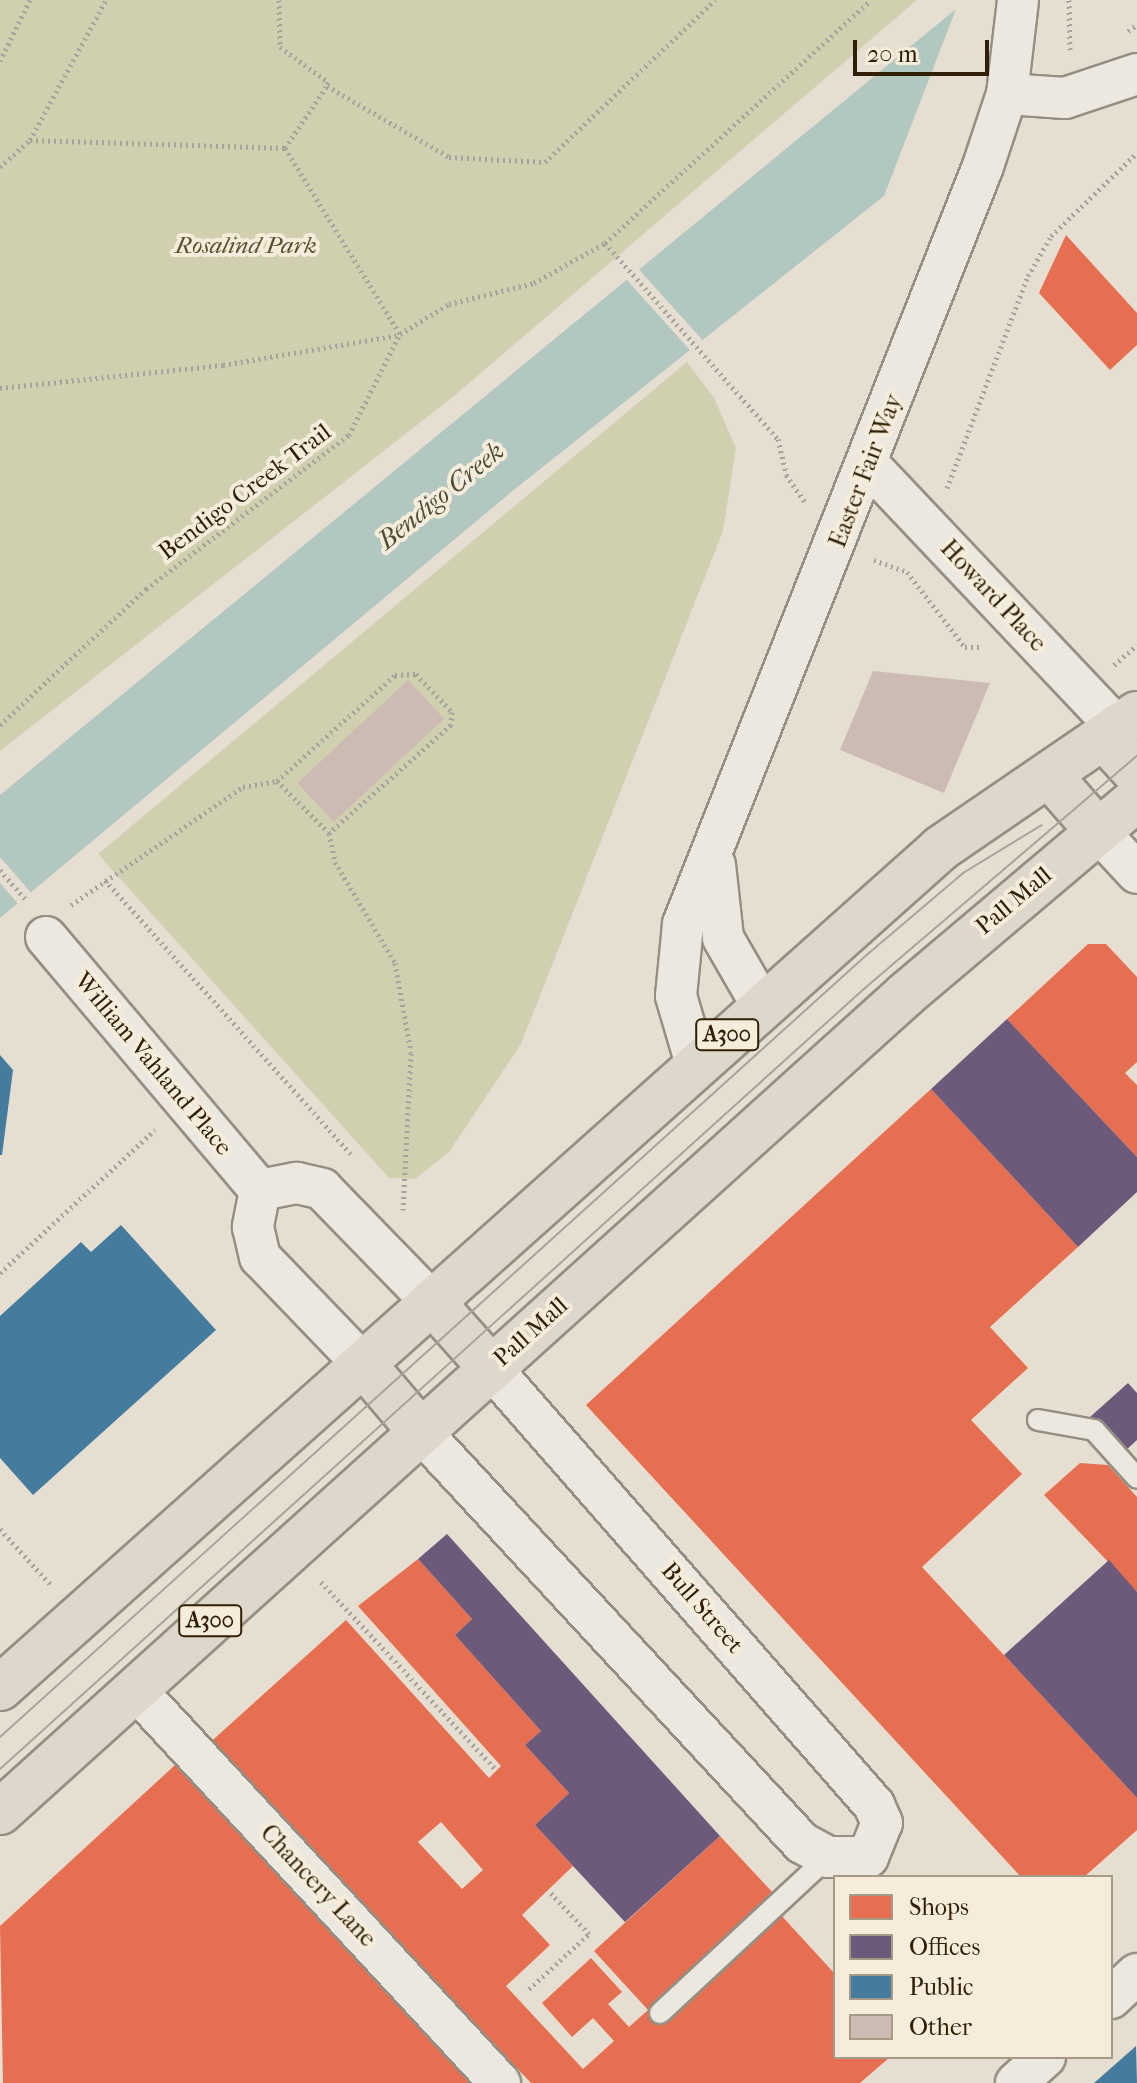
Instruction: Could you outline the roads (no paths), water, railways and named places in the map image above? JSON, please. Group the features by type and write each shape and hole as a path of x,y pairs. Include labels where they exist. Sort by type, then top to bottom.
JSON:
{"highway":[{"path":"1120,726 1137,774"},
{"name":"A300","path":"0,1688 364,1365 761,1004 941,848 1120,726"},
{"path":"1042,780 1082,844"},
{"name":"A300","path":"1082,844 1137,799"},
{"name":"Pall Mall","path":"0,1812 491,1368 1082,844"},
{"path":"432,1302 491,1368"},
{"path":"364,1365 421,1432"}],"street":[{"name":"Easter Fair Way","path":"696,1064 678,1013 676,955 869,465 1007,94 1018,0"},
{"path":"1007,94 1065,98 1137,74"},
{"name":"Howard Place","path":"869,465 1120,726"},
{"path":"1082,844 1137,873"},
{"name":"Easter Fair Way","path":"720,845 717,918 761,1004"},
{"name":"William Vahland Place","path":"51,924 186,1101 260,1190"},
{"path":"364,1365 260,1257 253,1227 260,1190 297,1183 322,1189 432,1302"},
{"name":"Bull Street","path":"491,1368 874,1805 882,1823 878,1867 828,1857"},
{"path":"421,1432 802,1843 828,1857"},
{"name":"Chancery Lane","path":"135,1689 500,2083"},
{"path":"1113,1996 1137,1974"},
{"path":"1016,2083 1043,2059"}],"lane":[{"path":"1038,1420 1094,1430 1137,1478"},
{"path":"660,2013 828,1857"}],"water":[{"name":"Bendigo Creek","path":"956,9 884,196 515,489 0,918 0,795"}],"tram line":[{"path":"0,1769 865,988 1137,756"},
{"path":"0,1737 870,952 963,873 1042,825"}],"park label":[{"name":"Rosalind Park","path":"246,246"}]}
